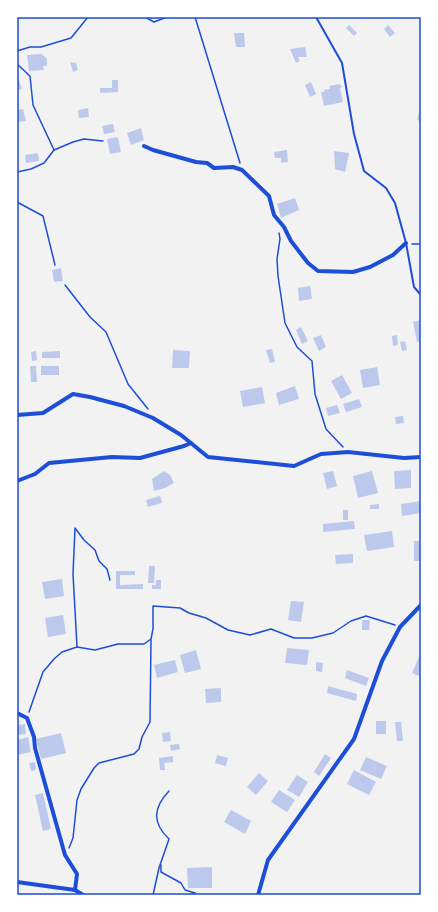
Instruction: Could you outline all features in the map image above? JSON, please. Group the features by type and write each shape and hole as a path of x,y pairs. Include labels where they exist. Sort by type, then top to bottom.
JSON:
{"street":[{"path":"144,146 153,150 207,164 214,168 233,167 242,170 269,196 274,215 284,228 291,241 308,263 318,272 353,272 370,267 393,255 406,243"},
{"path":"17,416 43,413 73,394 124,406 153,418 181,435 208,457 294,466 321,454 348,452 404,458 421,457"},
{"path":"17,481 35,474 49,463 112,457 140,458 191,443"},
{"path":"258,895 268,860 354,739 382,661 400,627 421,605"},
{"path":"17,713 27,718 34,737 35,748 65,855 77,874 75,890"},
{"path":"17,882 75,890 83,895"}],"lane":[{"path":"316,17 342,63 354,134 364,171 386,188 395,203 406,243 414,287 421,295"}],"path":[{"path":"17,51 30,47 42,47 71,38 88,17"},
{"path":"145,17 154,22 167,17"},
{"path":"195,17 242,170"},
{"path":"17,64 30,76 34,105 54,150"},
{"path":"17,172 31,169 44,163 54,150 73,142 84,139 102,141"},
{"path":"17,202 43,216 55,265"},
{"path":"279,233 278,276 284,323 297,347 312,361 315,394 326,429 348,452"},
{"path":"406,243 421,244"},
{"path":"65,285 90,317 106,332 128,384 148,409 153,418"},
{"path":"77,647 73,574 75,528 84,540 95,550 99,561 107,570 110,580"},
{"path":"65,855 72,843 76,822 77,800 81,789 94,768 99,763 134,754 139,749 142,737 150,722 153,606 180,608 206,618 228,630 250,635 271,629 294,638 312,638 333,633 351,621 366,616 400,627"},
{"path":"27,718 43,672 62,652 77,647 94,650 118,644 144,644 151,639"},
{"path":"153,895 155,883 169,839 161,831 157,822 157,809 163,797 169,791"},
{"path":"161,863 161,872 181,883 185,890 194,892 190,895"}],"building":[{"path":"349,25 357,33 354,36 346,28"},
{"path":"388,25 395,33 390,37 384,29"},
{"path":"234,33 244,33 245,47 236,47"},
{"path":"305,47 307,57 298,57 300,61 296,63 290,49"},
{"path":"42,54 47,59 47,66 43,66 44,70 29,71 27,55"},
{"path":"70,62 76,63 78,70 73,72"},
{"path":"17,75 22,89 17,90"},
{"path":"112,80 118,80 118,92 100,93 100,88 112,88"},
{"path":"311,82 316,94 310,97 305,85"},
{"path":"339,84 342,86 340,89 343,102 324,106 321,92 330,89 329,86"},
{"path":"421,106 421,123 417,119"},
{"path":"88,108 89,117 79,118 78,110"},
{"path":"23,109 26,121 17,122 17,110"},
{"path":"113,124 115,132 104,134 102,126"},
{"path":"141,128 144,140 131,145 127,133"},
{"path":"118,137 121,152 110,154 107,139"},
{"path":"287,150 288,162 281,163 281,158 275,158 274,152"},
{"path":"334,151 349,153 345,172 335,169"},
{"path":"38,153 39,161 26,163 25,155"},
{"path":"295,198 299,210 281,218 277,204"},
{"path":"61,268 63,281 54,282 52,270"},
{"path":"310,286 312,299 299,301 298,288"},
{"path":"421,320 421,341 417,342 413,322"},
{"path":"301,327 308,341 302,344 296,330"},
{"path":"321,335 326,347 319,351 313,338"},
{"path":"397,335 398,345 393,346 392,336"},
{"path":"405,341 407,350 402,351 400,342"},
{"path":"272,349 275,362 270,363 266,350"},
{"path":"173,350 190,351 189,368 172,368"},
{"path":"36,351 37,360 32,361 31,352"},
{"path":"60,351 60,358 42,358 42,352"},
{"path":"30,366 36,366 37,382 31,382"},
{"path":"41,366 59,366 59,375 41,375"},
{"path":"377,367 380,385 363,388 360,370"},
{"path":"342,375 352,393 341,399 331,381"},
{"path":"295,386 299,399 279,405 276,393"},
{"path":"262,387 265,403 243,407 240,391"},
{"path":"359,399 362,407 346,412 343,404"},
{"path":"337,405 340,413 328,416 326,408"},
{"path":"403,416 404,423 396,424 395,417"},
{"path":"411,470 411,488 395,489 394,471"},
{"path":"164,471 170,475 174,483 165,488 154,491 152,479"},
{"path":"333,471 337,486 327,489 323,473"},
{"path":"372,471 378,493 358,498 353,476"},
{"path":"160,496 162,503 148,507 146,500"},
{"path":"421,501 421,513 402,516 401,504"},
{"path":"379,504 379,509 370,509 370,505"},
{"path":"343,510 348,510 348,520 343,520"},
{"path":"354,521 355,529 323,532 323,524"},
{"path":"392,531 394,547 367,551 364,535"},
{"path":"414,541 421,541 421,561 414,561"},
{"path":"353,554 353,563 336,564 335,555"},
{"path":"149,566 155,566 154,583 148,583"},
{"path":"116,571 135,571 135,575 120,575 120,585 143,584 143,589 116,589"},
{"path":"62,579 64,596 45,599 42,582"},
{"path":"156,580 161,580 161,589 152,589 152,585 156,585"},
{"path":"291,601 304,602 301,622 288,620"},
{"path":"63,615 66,634 48,637 45,618"},
{"path":"362,620 370,620 369,630 362,630"},
{"path":"287,648 309,650 307,665 285,663"},
{"path":"196,650 201,669 185,673 180,655"},
{"path":"421,652 421,677 412,673"},
{"path":"175,660 178,672 157,678 154,665"},
{"path":"316,662 323,663 322,672 316,671"},
{"path":"347,670 369,678 366,686 345,678"},
{"path":"328,686 357,694 356,701 327,693"},
{"path":"221,688 221,702 206,703 205,689"},
{"path":"376,721 386,721 386,734 376,734"},
{"path":"395,722 401,722 403,741 397,741"},
{"path":"25,724 26,734 17,735 17,725"},
{"path":"170,732 171,741 163,742 162,733"},
{"path":"61,733 66,753 41,759 36,739"},
{"path":"28,737 31,752 17,755 17,740"},
{"path":"179,744 180,749 171,751 170,745"},
{"path":"325,754 331,758 319,776 314,772"},
{"path":"217,755 228,758 226,766 215,763"},
{"path":"173,756 173,762 164,763 165,770 160,770 159,758"},
{"path":"366,757 387,766 381,779 360,770"},
{"path":"35,762 36,770 31,771 29,763"},
{"path":"354,770 376,782 369,795 347,784"},
{"path":"259,773 268,781 256,795 247,787"},
{"path":"297,775 308,782 299,797 287,790"},
{"path":"279,790 295,800 287,812 271,802"},
{"path":"43,793 51,829 43,831 35,795"},
{"path":"231,810 251,821 245,834 224,822"},
{"path":"212,867 212,888 188,888 187,868"}]}
